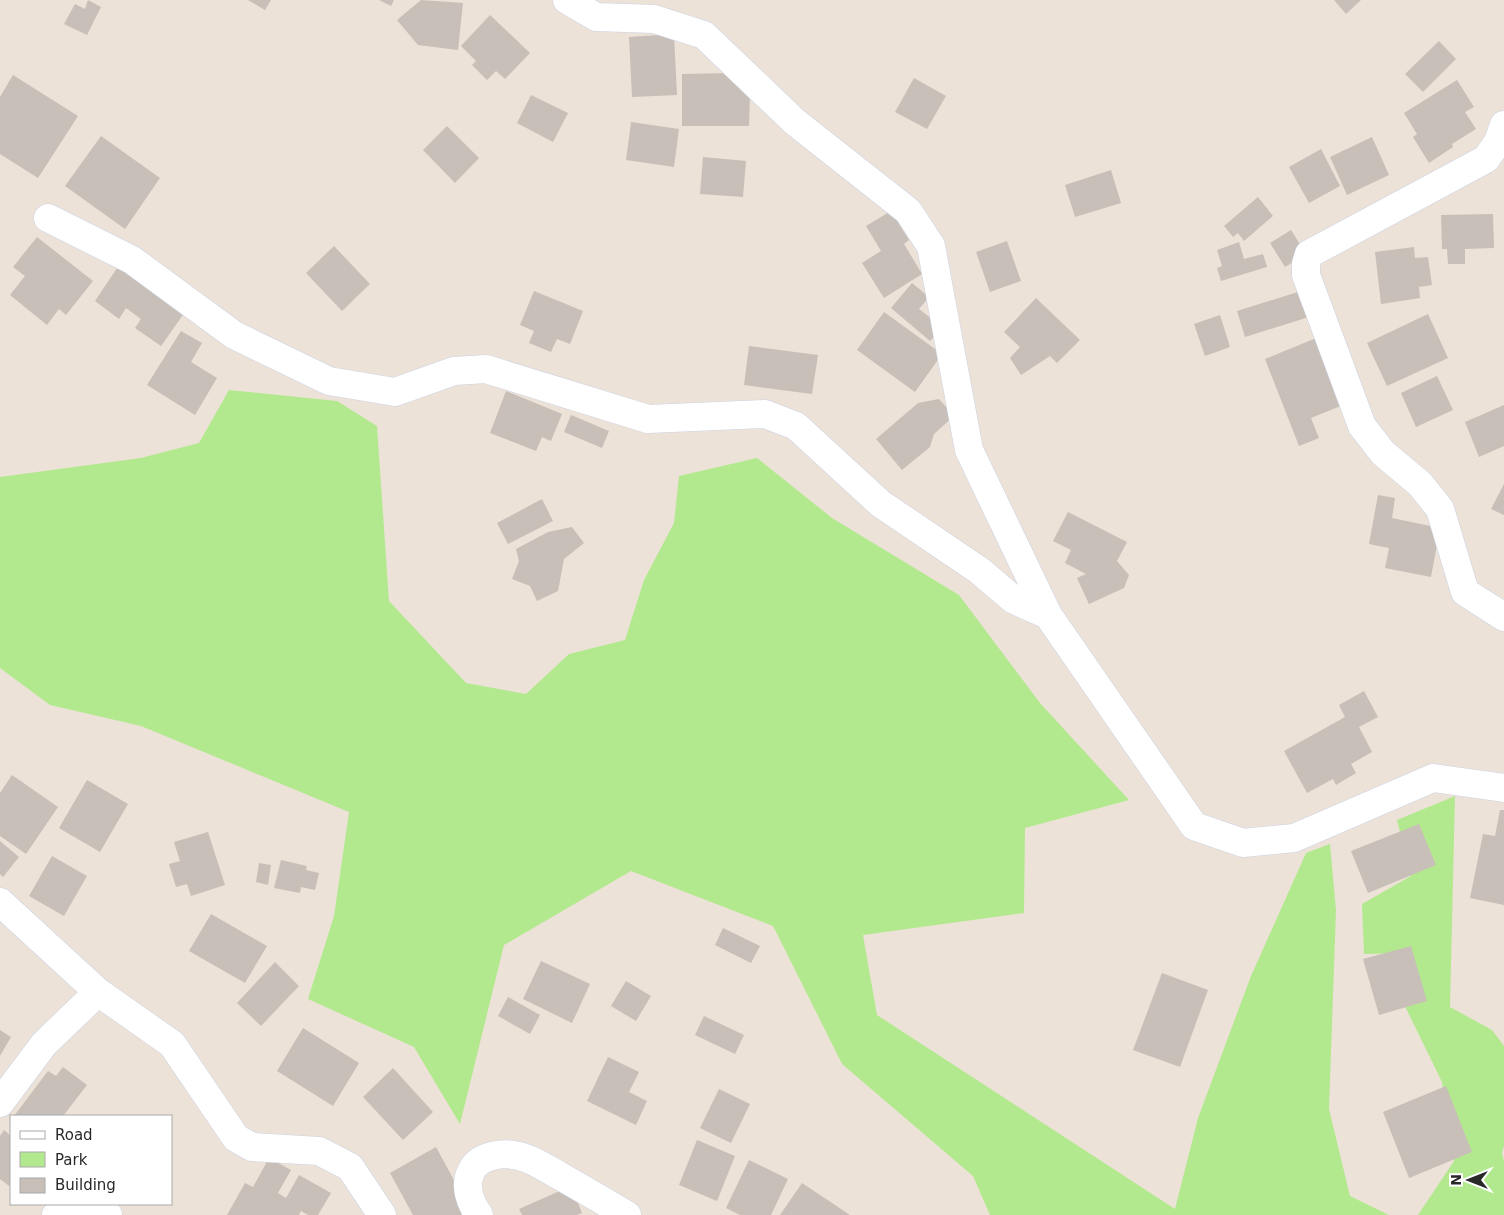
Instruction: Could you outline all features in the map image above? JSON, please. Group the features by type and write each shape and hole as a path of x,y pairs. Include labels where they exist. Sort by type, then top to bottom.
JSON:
{"street":[{"path":"567,0 596,17 654,19 704,35 795,122 908,211 931,246 969,450 1048,615 1194,826 1243,843 1294,838 1433,778 1504,788"},
{"path":"1504,125 1498,142 1486,159 1309,254 1306,274 1362,426 1383,453 1420,484 1440,509 1465,592 1504,617"},
{"path":"48,218 132,260 234,335 329,381 395,392 454,371 486,369 648,419 765,414 796,426 881,504 980,571 1014,600 1048,615"},
{"path":"0,902 98,992 172,1044 236,1138 252,1147 319,1151 350,1167 382,1215"},
{"path":"0,1102 44,1044 98,992"},
{"path":"478,1215 469,1192 467,1179 472,1167 488,1157 502,1154 519,1156 538,1163 627,1215"},
{"path":"56,1215 61,1211 77,1207 92,1208 108,1215"}],"green space":[{"path":"229,390 337,401 377,426 389,601 466,683 526,694 569,654 625,640 644,580 674,523 679,476 757,458 832,518 959,595 1040,703 1129,800 1025,828 1024,913 863,935 877,1015 1175,1209 1198,1118 1251,976 1306,853 1330,844 1336,910 1329,1109 1350,1196 1389,1215 990,1215 973,1176 842,1064 773,926 631,871 504,945 460,1124 414,1047 308,999 334,916 349,812 141,726 50,705 0,668 0,477 141,458 199,443"},
{"path":"1455,796 1450,1007 1492,1030 1504,1046 1504,1146 1502,1153 1504,1161 1504,1215 1418,1215 1454,1161 1442,1082 1399,994 1410,953 1364,954 1362,904 1411,876 1397,820"}],"building":[{"path":"88,0 101,7 87,35 64,24 75,4 85,9"},
{"path":"248,0 271,0 265,10"},
{"path":"379,0 394,0 391,6"},
{"path":"421,0 463,3 458,50 418,45 397,20"},
{"path":"1334,0 1361,0 1346,14"},
{"path":"490,15 530,53 505,79 496,71 487,80 472,65 476,61 461,46"},
{"path":"674,34 677,95 632,97 629,37"},
{"path":"1439,41 1456,59 1423,92 1405,74"},
{"path":"731,73 750,90 749,126 682,126 682,74"},
{"path":"13,75 78,116 38,178 0,154 0,97"},
{"path":"914,78 946,96 927,129 895,112"},
{"path":"1457,80 1474,107 1465,112 1476,129 1452,144 1453,147 1429,163 1413,137 1417,134 1404,113"},
{"path":"531,95 568,113 553,142 517,123"},
{"path":"631,122 679,129 674,167 626,160"},
{"path":"447,126 479,158 455,183 423,150"},
{"path":"101,136 160,178 125,229 65,186"},
{"path":"1372,137 1389,175 1347,195 1330,157"},
{"path":"1321,149 1340,186 1309,203 1289,167"},
{"path":"703,157 746,161 743,197 700,194"},
{"path":"1111,170 1121,203 1075,217 1065,185"},
{"path":"1258,197 1273,216 1244,241 1238,233 1233,237 1224,226"},
{"path":"891,211 909,240 904,244 922,274 884,298 862,263 881,251 866,226"},
{"path":"1493,214 1494,248 1465,249 1465,264 1448,264 1447,249 1442,249 1441,215"},
{"path":"1291,230 1306,254 1285,267 1270,243"},
{"path":"37,237 93,281 66,315 59,309 47,325 10,295 25,276 13,267"},
{"path":"1007,241 1021,281 990,292 976,252"},
{"path":"1239,242 1244,259 1263,254 1267,267 1221,281 1217,268 1222,266 1217,250"},
{"path":"334,246 370,284 342,311 306,273"},
{"path":"1414,247 1415,258 1428,257 1432,285 1419,287 1420,298 1381,304 1375,252"},
{"path":"119,265 185,312 161,346 135,328 141,319 126,308 119,319 95,301"},
{"path":"912,283 929,297 919,309 942,327 930,341 891,308"},
{"path":"1304,290 1312,316 1245,337 1237,311"},
{"path":"534,291 583,311 570,344 557,339 551,352 529,343 534,331 520,325"},
{"path":"1036,298 1080,340 1057,363 1050,356 1021,375 1010,358 1020,347 1004,332"},
{"path":"884,312 942,354 915,392 857,350"},
{"path":"1428,314 1448,358 1387,386 1367,343"},
{"path":"1220,315 1230,347 1205,356 1194,324"},
{"path":"181,331 202,343 191,362 217,378 195,415 147,385"},
{"path":"1321,336 1348,403 1311,418 1319,438 1299,446 1265,359"},
{"path":"749,346 818,355 812,394 744,385"},
{"path":"1437,376 1453,410 1416,427 1401,393"},
{"path":"506,391 562,414 551,441 542,437 536,451 490,433"},
{"path":"939,399 954,416 934,434 930,447 902,470 876,439 918,403"},
{"path":"1504,405 1504,446 1479,457 1465,422"},
{"path":"571,415 609,431 602,448 564,432"},
{"path":"1504,484 1504,515 1491,509"},
{"path":"1378,495 1395,498 1392,518 1440,528 1431,577 1385,568 1389,548 1369,544"},
{"path":"542,499 553,521 508,544 497,523"},
{"path":"1068,512 1127,542 1117,561 1129,575 1124,588 1089,604 1077,578 1086,574 1065,563 1071,550 1053,541"},
{"path":"572,527 584,543 564,559 558,591 537,601 530,586 512,579 519,561 516,549 548,532"},
{"path":"1364,691 1378,717 1359,727 1372,752 1351,764 1356,773 1336,785 1333,779 1307,793 1284,751 1345,717 1339,705"},
{"path":"12,775 58,807 26,854 0,836 0,793"},
{"path":"87,780 128,804 100,852 59,828"},
{"path":"1500,810 1504,810 1504,905 1470,898 1483,834 1495,836"},
{"path":"1419,824 1436,865 1368,893 1351,851"},
{"path":"208,832 225,885 191,896 187,884 176,887 169,864 180,861 174,842"},
{"path":"0,841 19,857 3,877 0,874"},
{"path":"52,856 87,876 64,916 29,896"},
{"path":"281,860 307,866 306,870 319,873 315,890 301,887 300,893 274,888"},
{"path":"259,863 271,865 268,885 256,882"},
{"path":"211,914 267,946 245,983 189,951"},
{"path":"723,928 760,946 751,963 715,945"},
{"path":"1411,946 1427,1001 1379,1015 1363,959"},
{"path":"541,961 590,984 572,1023 523,999"},
{"path":"275,962 299,986 261,1026 237,1003"},
{"path":"1162,973 1208,990 1180,1067 1133,1050"},
{"path":"626,981 651,996 636,1021 611,1006"},
{"path":"508,997 540,1015 530,1034 498,1016"},
{"path":"704,1016 744,1035 735,1054 695,1035"},
{"path":"303,1028 359,1063 333,1106 277,1071"},
{"path":"0,1030 11,1037 0,1056"},
{"path":"608,1057 639,1072 629,1092 647,1101 636,1125 587,1101"},
{"path":"63,1067 87,1085 64,1115 15,1115 48,1071 56,1076"},
{"path":"393,1068 433,1112 403,1140 363,1097"},
{"path":"1446,1086 1472,1152 1409,1178 1383,1112"},
{"path":"719,1089 750,1104 731,1143 700,1128"},
{"path":"4,1130 10,1135 9,1186 0,1179 0,1136"},
{"path":"697,1140 735,1156 717,1201 679,1185"},
{"path":"436,1147 473,1215 413,1215 390,1173"},
{"path":"269,1158 291,1170 278,1193 286,1198 299,1175 331,1193 318,1215 308,1215 301,1211 299,1215 227,1215 245,1183 253,1187"},
{"path":"749,1160 788,1179 771,1215 740,1215 726,1208"},
{"path":"802,1183 850,1215 780,1215"},
{"path":"571,1186 582,1213 577,1215 522,1215 519,1209"}]}
